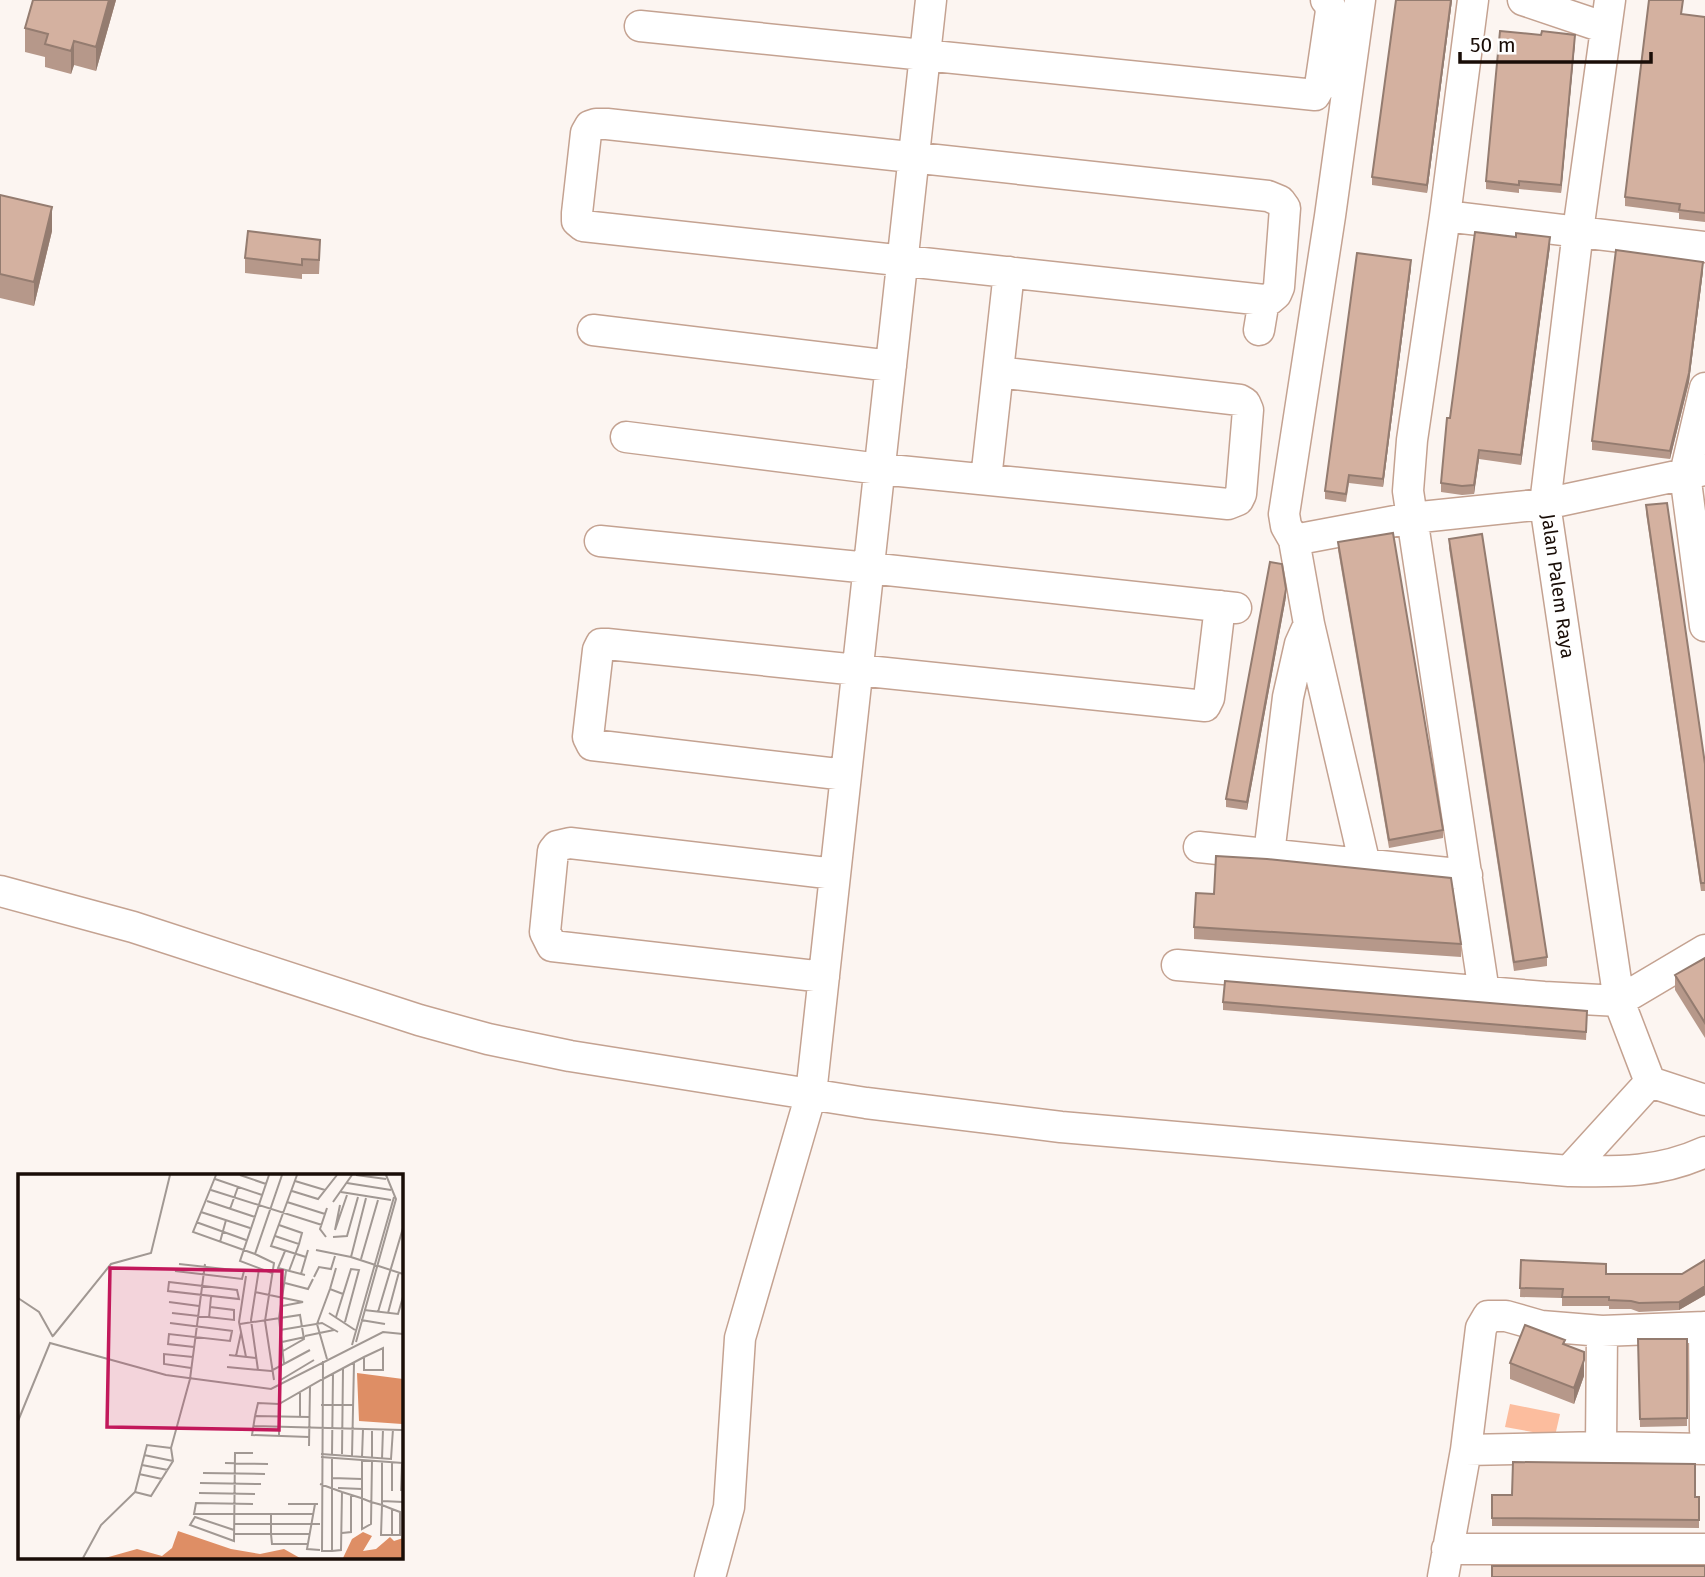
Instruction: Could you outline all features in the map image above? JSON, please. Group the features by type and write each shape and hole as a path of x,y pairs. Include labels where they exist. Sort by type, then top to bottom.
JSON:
{"street":[{"path":"710,1577 729,1507 740,1338 811,1094 931,0"},
{"path":"640,26 1315,95 1320,86 1331,11 1326,0"},
{"path":"1360,0 1284,514 1286,526 1294,540 1309,624 1365,865"},
{"path":"1474,0 1446,216 1412,440 1408,491 1484,992"},
{"path":"1523,0 1608,14"},
{"name":"Jalan Palem Raya","path":"1608,14 1545,504 1619,1001 1650,1082"},
{"path":"596,124 914,157 1268,196 1280,201 1285,208 1279,287 1276,294 1269,300 1264,300 583,226 577,221 586,133 596,124"},
{"path":"1446,216 1705,247"},
{"path":"986,479 1009,272"},
{"path":"1259,330 1264,300"},
{"path":"593,330 891,366"},
{"path":"626,438 880,468 1228,504 1238,500 1241,494 1248,410 1240,400 998,372"},
{"path":"1705,388 1695,472 1705,626"},
{"path":"1294,540 1410,518 1545,504 1695,472"},
{"path":"600,541 1228,607 1205,706 601,644 598,650 588,737 592,746 846,775"},
{"path":"1269,854 1288,697 1300,644 1309,624"},
{"path":"824,978 552,946 545,932 553,851 557,846 570,843 835,874"},
{"path":"1199,847 1467,875"},
{"path":"0,891 134,928 419,1020 488,1039 570,1056 866,1103 1061,1127 1569,1171 1650,1170 1705,1152"},
{"path":"1177,965 1619,1001 1705,950"},
{"path":"1569,1171 1650,1082 1703,1097"},
{"path":"1705,1430 1704,1327 1602,1331 1541,1326 1488,1315 1481,1328 1466,1450 1445,1563 1705,1549"},
{"path":"1601,1447 1602,1331"},
{"path":"1466,1450 1601,1447 1705,1449"}],"shaded area":[{"path":"1510,1404 1560,1414 1555,1436 1505,1427"}],"building":[{"path":"33,0 109,0 96,47 74,41 71,51 45,44 48,34 25,28"},
{"path":"1396,0 1451,0 1427,185 1372,177"},
{"path":"1649,0 1683,0 1681,14 1705,17 1705,213 1679,210 1680,204 1625,197"},
{"path":"1500,31 1541,35 1542,31 1575,35 1561,185 1519,181 1519,185 1486,181"},
{"path":"0,195 52,207 34,282 0,274"},
{"path":"248,231 320,240 319,260 302,259 302,265 245,258"},
{"path":"1475,232 1516,237 1516,233 1550,237 1521,455 1479,450 1474,485 1462,486 1441,483 1447,418 1450,418"},
{"path":"1616,250 1703,262 1689,373 1670,451 1592,441"},
{"path":"1357,253 1411,260 1383,479 1349,475 1346,494 1325,491"},
{"path":"1667,503 1705,764 1705,883 1701,883 1646,505"},
{"path":"1393,533 1443,830 1389,840 1338,542"},
{"path":"1482,534 1547,957 1514,962 1449,539"},
{"path":"1270,562 1282,564 1286,589 1247,802 1226,799"},
{"path":"1216,856 1451,878 1461,944 1194,927 1196,893 1214,894"},
{"path":"1705,958 1705,1023 1675,975"},
{"path":"1225,981 1587,1011 1586,1032 1223,1002"},
{"path":"1521,1260 1606,1264 1606,1274 1682,1274 1705,1260 1705,1286 1679,1302 1639,1303 1609,1300 1609,1297 1562,1297 1563,1289 1520,1288"},
{"path":"1525,1325 1565,1340 1563,1344 1584,1352 1584,1360 1574,1388 1510,1363"},
{"path":"1638,1339 1687,1339 1687,1418 1640,1419"},
{"path":"1513,1462 1695,1464 1695,1497 1699,1497 1699,1520 1492,1518 1492,1495 1512,1495"},
{"path":"1492,1566 1705,1566 1705,1577 1492,1577"}]}
